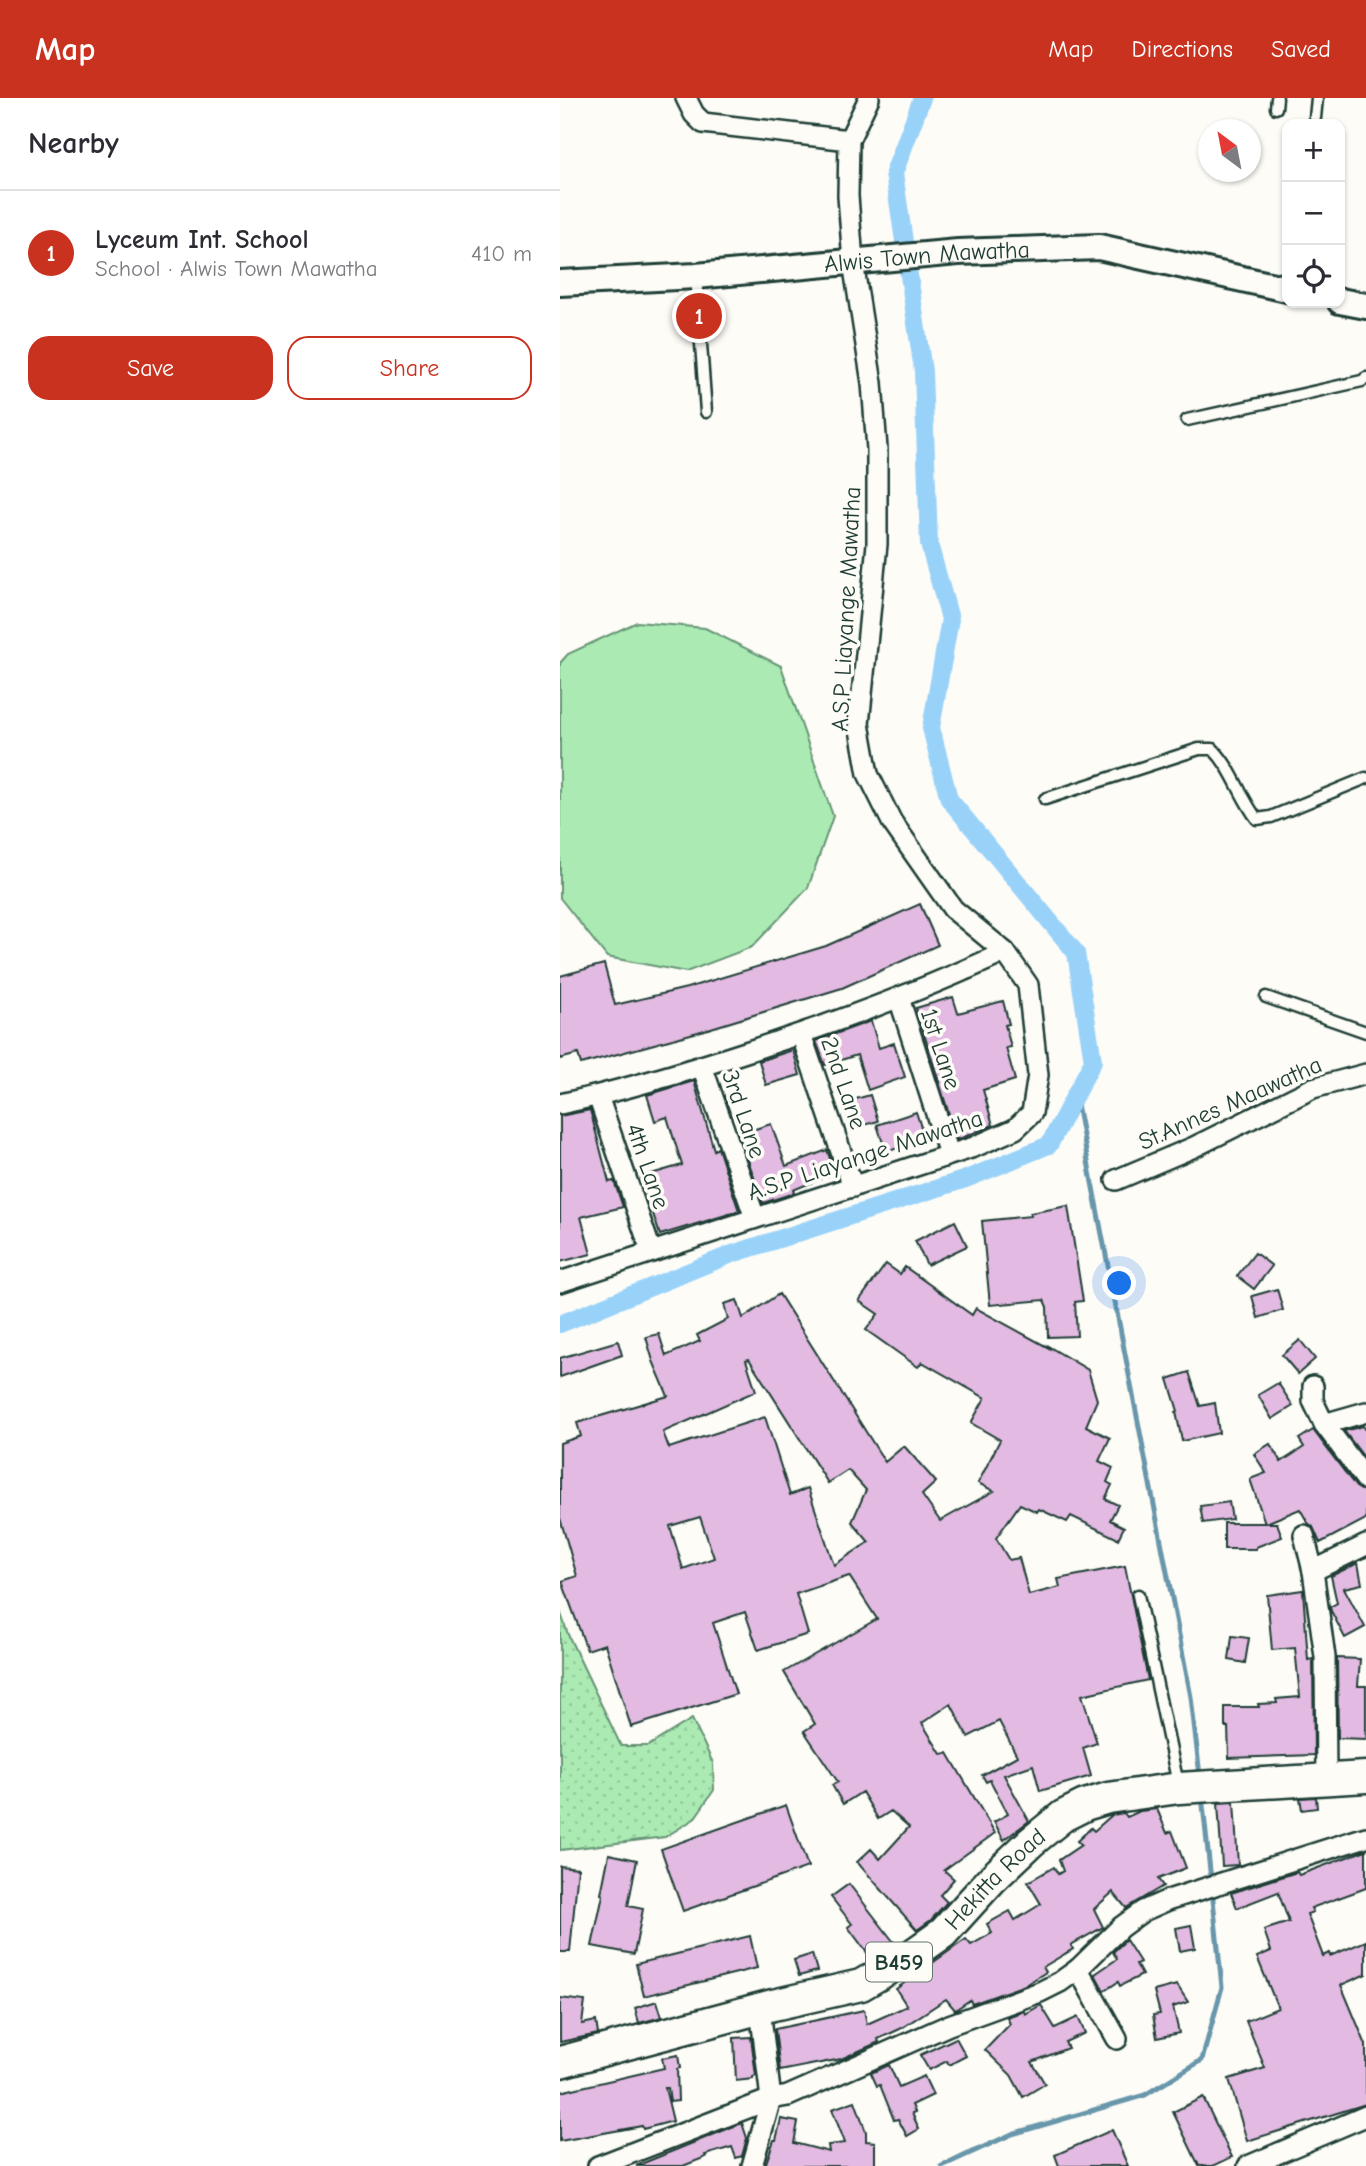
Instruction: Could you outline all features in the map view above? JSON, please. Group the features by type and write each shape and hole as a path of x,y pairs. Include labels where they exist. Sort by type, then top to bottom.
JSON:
{"main road":[{"name":"Hekitta Road","path":"560,2062 861,1985 943,1933 993,1878 1046,1829 1084,1805 1108,1798 1186,1787 1366,1777"}],"street":[{"path":"686,98 694,114 703,123 849,140 869,98"},
{"name":"A.S.P Liayange Mawatha","path":"560,1282 974,1147 1015,1129 1032,1112 1038,1075 1028,985 1005,953 953,909 892,822 869,774 859,724 877,544 877,449 862,261 848,195 849,140"},
{"name":"Alwis Town Mawatha","path":"560,283 696,276 958,252 1099,247 1282,288"},
{"path":"1345,302 1366,306"},
{"path":"560,1104 702,1066 801,1034 941,982 1005,953"},
{"name":"1st Lane","path":"899,998 949,1154"},
{"name":"2nd Lane","path":"801,1034 853,1187"},
{"name":"3rd Lane","path":"702,1066 755,1218"},
{"name":"St.Annes Maawatha","path":"1116,1180 1194,1147 1313,1088 1366,1074"},
{"name":"4th Lane","path":"598,1096 651,1251"},
{"path":"1313,1386 1312,1401 1324,1424 1366,1480"},
{"path":"1324,1424 1366,1412"},
{"path":"1304,1535 1313,1571 1325,1657 1326,1780"},
{"path":"1313,1571 1366,1545"},
{"path":"598,2166 771,2099 788,2096 949,2025 1040,1992 1078,1969 1121,1927 1143,1911 1168,1899 1366,1837"},
{"path":"1078,1969 1117,2039"},
{"path":"752,2166 771,2099 761,2009"},
{"path":"1248,2166 1366,2116"}],"lane":[{"path":"1315,118 1317,98"},
{"path":"696,276 706,412"},
{"path":"1187,420 1366,378"},
{"path":"1045,799 1199,749 1213,749 1225,762 1247,807 1257,819 1271,817 1366,778"},
{"path":"1266,997 1366,1032"},
{"path":"1138,1595 1186,1787"}],"green space":[{"path":"637,622 705,628 781,666 833,816 808,888 752,947 686,972 607,957 560,898 560,663 568,654"},
{"path":"560,1611 569,1637 621,1746 648,1746 692,1719 713,1763 714,1790 694,1819 665,1837 560,1850"}],"building":[{"path":"920,904 938,945 842,988 581,1064 578,1054 560,1059 560,976 604,964 615,1005 687,988 826,946"},
{"path":"953,997 958,1013 1003,1001 1009,1024 1005,1025 1011,1047 1006,1048 1015,1080 983,1090 993,1125 957,1140 916,1008"},
{"path":"871,1021 879,1048 894,1043 905,1077 868,1090 857,1055 825,1065 816,1041"},
{"path":"793,1050 800,1075 766,1085 759,1061"},
{"path":"694,1081 714,1150 718,1148 739,1211 660,1235 641,1177 682,1165 667,1117 655,1121 647,1095"},
{"path":"870,1095 878,1121 857,1127 849,1101"},
{"path":"590,1110 609,1182 614,1181 623,1207 581,1217 591,1254 560,1262 560,1116"},
{"path":"916,1112 925,1139 886,1152 877,1125"},
{"path":"771,1124 786,1166 827,1150 835,1173 793,1190 794,1193 763,1203 739,1134"},
{"path":"1068,1206 1083,1301 1075,1302 1077,1336 1048,1337 1047,1307 1044,1300 990,1305 982,1221 1031,1216 1030,1213"},
{"path":"955,1221 967,1246 927,1265 915,1241"},
{"path":"1255,1253 1272,1266 1254,1289 1237,1276"},
{"path":"886,1264 900,1274 905,1267 972,1315 976,1308 1088,1370 1097,1400 1086,1426 1110,1438 1099,1461 1113,1468 1107,1482 1112,1485 1105,1499 1118,1505 1110,1520 1124,1527 1118,1539 1071,1516 1067,1522 1039,1509 1037,1512 1020,1504 996,1538 1009,1560 1019,1558 1029,1595 1060,1587 1058,1579 1125,1566 1148,1680 1082,1695 1097,1743 1083,1748 1091,1776 1040,1791 1033,1765 1004,1775 1029,1821 1004,1840 994,1822 1008,1814 990,1780 986,1782 982,1775 1017,1756 999,1721 968,1737 951,1704 922,1723 941,1754 948,1753 995,1833 944,1870 954,1879 940,1895 947,1902 931,1920 917,1930 857,1862 871,1849 880,1859 909,1827 891,1811 878,1819 862,1792 843,1804 832,1785 838,1782 804,1731 815,1724 784,1672 877,1619 849,1576 796,1594 808,1634 758,1650 745,1612 713,1623 736,1694 631,1727 605,1644 587,1650 562,1581 577,1576 560,1518 560,1443 581,1436 577,1423 668,1396 646,1337 659,1334 666,1356 700,1341 697,1335 728,1319 724,1304 737,1300 743,1318 779,1294 885,1462 904,1446 936,1482 922,1495 940,1521 994,1491 978,1483 1000,1440 971,1423 985,1398 922,1362 918,1367 866,1330 878,1314 859,1301","holes":["749,1359 828,1483 848,1470 866,1490 852,1522 869,1542 834,1565 808,1488 790,1495 765,1417 669,1448 663,1432 756,1391 746,1360","700,1517 714,1558 683,1569 670,1526"]},
{"path":"1277,1289 1283,1310 1258,1318 1252,1296"},
{"path":"1300,1340 1315,1359 1298,1374 1282,1355"},
{"path":"618,1341 622,1355 560,1377 560,1358"},
{"path":"1189,1372 1200,1406 1215,1403 1219,1433 1182,1441 1176,1412 1178,1411 1168,1379"},
{"path":"1278,1383 1293,1406 1272,1419 1258,1395"},
{"path":"1363,1426 1366,1430 1366,1460 1344,1431"},
{"path":"1313,1430 1356,1487 1366,1492 1366,1519 1320,1543 1300,1509 1266,1523 1277,1523 1282,1537 1256,1549 1224,1549 1224,1523 1265,1523 1250,1479 1266,1473 1254,1454 1270,1444 1281,1462 1304,1447 1299,1439"},
{"path":"1229,1502 1232,1519 1203,1523 1200,1506"},
{"path":"1358,1563 1362,1584 1344,1588 1365,1627 1345,1638 1330,1607 1337,1603 1331,1576"},
{"path":"1303,1590 1308,1660 1313,1659 1314,1755 1229,1758 1225,1707 1259,1707 1258,1704 1277,1703 1276,1699 1300,1697 1295,1648 1272,1650 1267,1595"},
{"path":"1232,1636 1249,1638 1245,1663 1229,1660"},
{"path":"1337,1658 1360,1659 1358,1686 1366,1686 1366,1739 1338,1738"},
{"path":"1316,1797 1317,1808 1302,1810 1300,1798"},
{"path":"1234,1802 1238,1865 1222,1866 1218,1803"},
{"path":"786,1805 808,1867 683,1911 661,1849"},
{"path":"1157,1809 1167,1833 1172,1831 1186,1868 1158,1879 1163,1886 1126,1908 1113,1892 1094,1909 1103,1927 1071,1945 1073,1949 1043,1967 1046,1972 1025,1985 972,2004 970,2000 955,2010 946,1999 900,2029 878,2039 879,2042 841,2059 780,2071 775,2029 864,2010 867,2024 907,2006 896,1989 966,1939 971,1945 992,1933 987,1924 1010,1911 1015,1920 1041,1904 1028,1882 1054,1867 1058,1874 1063,1871 1059,1860 1081,1845 1077,1841 1091,1828 1094,1831 1112,1815 1124,1813 1127,1817 1140,1811"},
{"path":"1366,1850 1366,1888 1311,1908 1313,1912 1307,1914 1323,1956 1329,1953 1330,1956 1366,1941 1366,1974 1341,1985 1366,2045 1366,2104 1247,2141 1229,2079 1265,2068 1246,2021 1278,2008 1257,1957 1271,1951 1264,1930 1289,1922 1278,1892 1237,1908 1231,1893 1297,1872 1299,1875"},
{"path":"609,1854 637,1860 628,1906 643,1909 634,1954 592,1946"},
{"path":"560,1866 578,1868 570,1952 560,1952"},
{"path":"849,1884 893,1941 871,1958 848,1927 852,1924 831,1897"},
{"path":"1191,1925 1195,1948 1180,1951 1176,1928"},
{"path":"750,1936 757,1968 644,1996 636,1964"},
{"path":"1126,1940 1140,1962 1136,1964 1142,1975 1120,1986 1118,1982 1104,1991 1095,1974 1117,1959 1113,1952"},
{"path":"812,1954 817,1971 799,1976 794,1960"},
{"path":"1177,1985 1188,2002 1173,2007 1179,2033 1157,2038 1153,2015 1160,2014 1154,1991"},
{"path":"560,1998 585,2001 582,2024 596,2021 598,2034 560,2042"},
{"path":"657,2001 662,2017 639,2023 635,2008"},
{"path":"1041,2005 1055,2028 1078,2017 1085,2033 1065,2042 1068,2048 1032,2062 1045,2084 1023,2097 1011,2075 985,2050 1010,2024 1007,2017 1024,2011 1025,2014"},
{"path":"751,2037 756,2076 753,2079 736,2081 734,2038"},
{"path":"956,2038 966,2056 949,2065 947,2061 929,2070 920,2055"},
{"path":"678,2055 678,2101 670,2102 668,2088 665,2088 673,2121 643,2129 642,2126 560,2141 560,2092 664,2068 662,2058"},
{"path":"889,2065 899,2087 924,2076 933,2095 912,2105 915,2112 912,2113 919,2129 907,2136 898,2119 894,2120 880,2085 877,2086 871,2073"},
{"path":"1203,2097 1232,2157 1213,2166 1199,2166 1173,2112"},
{"path":"855,2101 866,2132 866,2141 875,2142 875,2166 765,2166 781,2119 798,2122 794,2143 829,2152 828,2145 845,2143 832,2109"},
{"path":"742,2123 747,2138 742,2156 736,2158 732,2147 705,2155 706,2157 683,2166 636,2166"},
{"path":"1112,2130 1128,2166 1059,2166 1055,2155"}],"waterway":[{"path":"560,1324 732,1254 966,1179 1049,1145 1093,1061 1076,953 949,799 931,728 950,619 929,544 923,371 894,173 922,98"},
{"path":"1075,1094 1191,1697 1200,1776"},
{"path":"1202,1796 1211,1880"},
{"path":"942,2166 1012,2134 1145,2095 1202,2060 1222,1987 1212,1890"}],"place":[{"name":"Lyceum Int. School","path":"699,316"}]}
